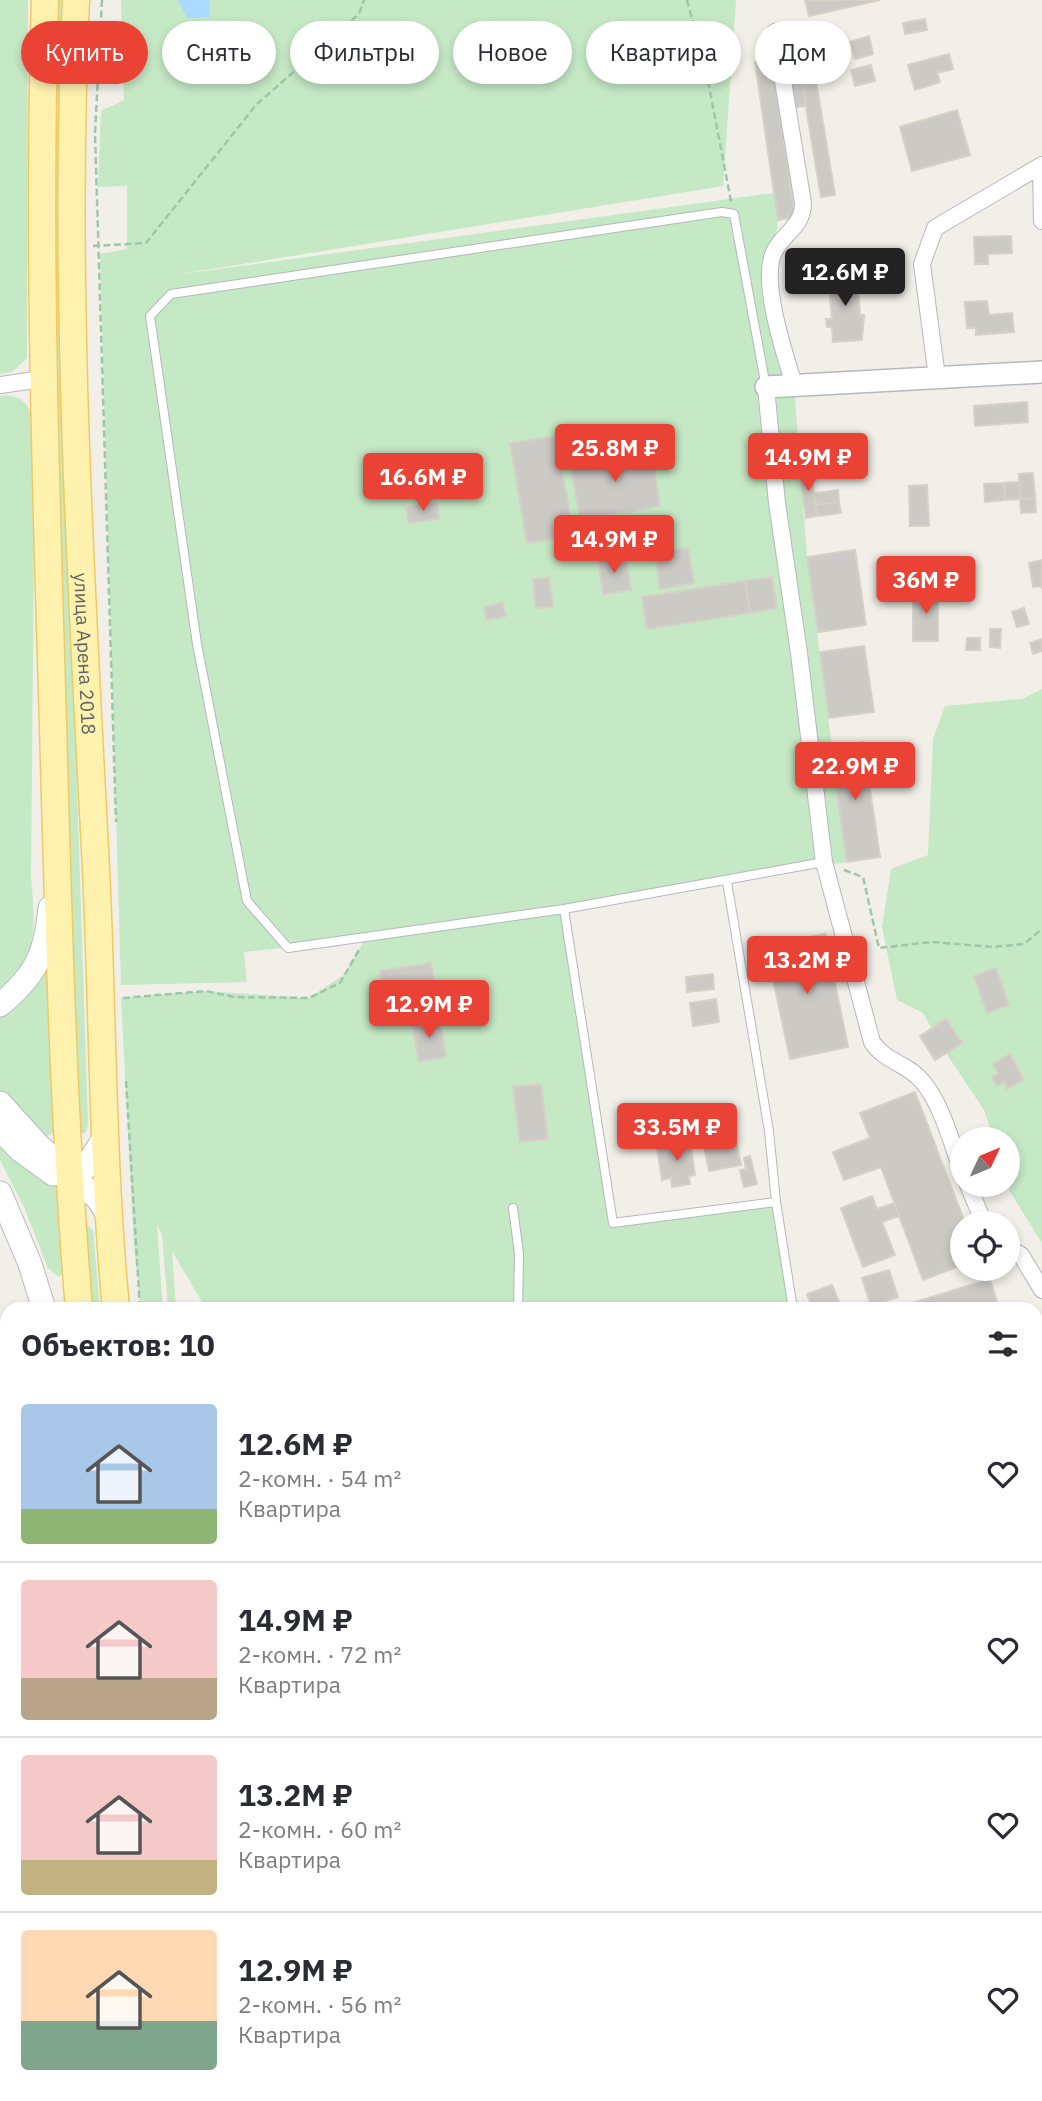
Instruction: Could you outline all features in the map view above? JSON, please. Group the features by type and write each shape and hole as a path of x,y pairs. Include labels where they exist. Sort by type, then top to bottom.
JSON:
{"main road":[{"name":"улица Арена 2018","path":"46,0 41,130 43,379 56,856 79,1302"},
{"name":"улица Арена 2018","path":"76,0 70,132 81,588 102,999 108,1216 115,1302"},
{"path":"0,1005 29,979 42,957 56,856"},
{"path":"0,1104 38,1146 98,1199 108,1216"},
{"path":"0,1129 39,1166 53,1174 71,1173 85,1168 106,1137"},
{"path":"0,1193 30,1264 42,1302"}],"street":[{"path":"784,84 803,215 774,251 771,262 774,315 794,385"},
{"path":"937,377 922,264 935,228 1041,165 1042,221"},
{"path":"950,1143 924,1083 910,1069 879,1053 872,1042 824,862 799,653 777,503 766,387 1042,372"},
{"path":"0,385 43,379"},
{"path":"1020,1254 1042,1290"}],"lane":[{"path":"766,387 734,214 722,212 171,294 150,316 197,643 247,901 288,948 564,909 727,882 824,862"},
{"path":"727,882 769,1130 776,1202 792,1302"},
{"path":"564,909 613,1223 776,1202"},
{"path":"513,1208 519,1254 518,1302"}],"path":[{"path":"102,0 96,133 117,833"},
{"path":"72,247 146,243 256,105 359,14 364,0"},
{"path":"687,0 707,76 734,214"},
{"path":"824,862 863,877 879,948 932,942 993,947 1024,944 1042,929"},
{"path":"102,999 206,990 234,997 309,998 340,983 366,938"},
{"path":"126,1075 140,1302"}],"green space":[{"path":"0,0 28,0 28,21 21,21 21,84 28,84 27,358 12,372 0,374"},
{"path":"53,0 65,0 65,21 53,21"},
{"path":"121,0 736,0 735,21 586,21 586,84 730,84 723,186 175,275 774,193 778,220 771,272 794,385 807,557 847,862 564,909 613,1223 776,1202 791,1302 202,1302 172,1251 176,1302 167,1302 162,1234 157,1226 162,1302 140,1302 134,1245 121,998 206,991 309,998 345,974 365,939 244,952 247,982 121,985 100,254 127,249 127,186 98,187 101,111 124,100 124,84 148,84 148,21 122,21"},
{"path":"51,84 65,84 66,450 88,1124 86,1132 80,1134 76,1129 48,228"},
{"path":"0,396 21,400 32,415 35,430 31,877 33,925 32,938 22,964 0,989"},
{"path":"1042,689 1042,1243 1013,1197 1020,1197 1020,1127 990,1127 984,1110 923,1013 897,1000 882,927 891,869 928,855 933,739 945,706 1022,699"},
{"path":"47,970 55,1131 46,1137 0,1095 0,1013"},
{"path":"0,1137 59,1184 65,1271 59,1277 48,1268 24,1207 0,1160"},
{"path":"85,1224 93,1230 99,1302 87,1302"}],"water":[{"path":"178,0 210,0 210,17 187,18"}],"building":[{"path":"805,0 880,0 809,16"},
{"path":"925,19 927,30 905,34 903,23"},
{"path":"869,36 873,54 855,59 851,42"},
{"path":"949,54 953,69 937,73 940,82 915,90 908,65"},
{"path":"871,65 875,81 855,86 851,70"},
{"path":"758,84 776,84 795,217 778,220"},
{"path":"791,84 802,84 806,106 795,107"},
{"path":"802,84 816,84 835,195 821,197"},
{"path":"957,110 970,155 912,171 900,127"},
{"path":"1011,236 1012,253 988,254 988,264 975,264 974,237"},
{"path":"857,273 860,315 864,315 862,340 833,342 832,327 827,327 826,319 832,319 828,275"},
{"path":"987,301 989,315 1012,313 1014,332 976,335 976,328 967,328 965,302"},
{"path":"1027,402 1028,422 975,426 974,406"},
{"path":"556,436 574,536 527,543 510,443"},
{"path":"651,448 660,506 580,520 570,462"},
{"path":"847,464 849,472 824,477 823,468"},
{"path":"810,468 817,516 806,518 799,469"},
{"path":"1033,473 1035,498 1020,499 1019,474"},
{"path":"1019,482 1020,499 1005,500 1004,483"},
{"path":"1004,483 1005,500 985,502 984,484"},
{"path":"927,485 929,526 910,526 909,486"},
{"path":"838,490 839,502 815,505 814,493"},
{"path":"1035,498 1036,512 1021,513 1020,499"},
{"path":"437,502 439,519 409,523 406,507"},
{"path":"839,502 841,513 817,516 815,505"},
{"path":"688,548 694,583 660,589 655,553"},
{"path":"855,550 866,625 818,632 807,557"},
{"path":"626,556 631,590 603,594 598,560"},
{"path":"1042,560 1042,589 1041,586 1033,587 1029,563"},
{"path":"549,577 553,607 536,608 533,579"},
{"path":"772,577 777,608 750,613 745,581"},
{"path":"745,581 750,613 647,629 642,597"},
{"path":"913,591 938,591 938,641 913,641"},
{"path":"503,603 506,616 487,620 484,607"},
{"path":"1024,608 1029,624 1017,627 1012,612"},
{"path":"990,629 1001,629 1000,648 990,647"},
{"path":"967,638 980,638 980,650 966,650"},
{"path":"1042,639 1042,651 1033,654 1030,643"},
{"path":"864,646 874,712 829,718 820,652"},
{"path":"863,742 880,857 847,862 830,746"},
{"path":"825,934 848,1047 790,1059 766,946"},
{"path":"431,963 436,990 426,992 428,1003 386,1010 380,971"},
{"path":"996,968 1009,1005 987,1013 974,976"},
{"path":"713,974 714,989 687,992 686,977"},
{"path":"716,999 719,1022 693,1026 690,1003"},
{"path":"440,1019 446,1057 419,1061 412,1024"},
{"path":"946,1019 962,1043 935,1060 920,1036"},
{"path":"1010,1054 1024,1080 1007,1089 1004,1082 997,1086 992,1077 998,1074 993,1064"},
{"path":"541,1084 548,1139 520,1142 513,1087"},
{"path":"915,1092 950,1184 950,1197 955,1197 960,1211 950,1211 950,1270 923,1280 881,1167 844,1180 833,1152 870,1138 860,1113"},
{"path":"735,1135 741,1165 709,1171 703,1141"},
{"path":"690,1142 695,1175 689,1176 690,1184 672,1187 671,1178 662,1180 657,1147"},
{"path":"750,1156 757,1184 744,1187 740,1170 746,1169 744,1158"},
{"path":"872,1196 877,1209 894,1203 899,1216 882,1222 895,1255 863,1267 841,1208"},
{"path":"889,1270 898,1297 883,1302 870,1302 862,1278"},
{"path":"991,1281 997,1302 916,1302"},
{"path":"832,1285 839,1302 810,1302 807,1294"}]}
